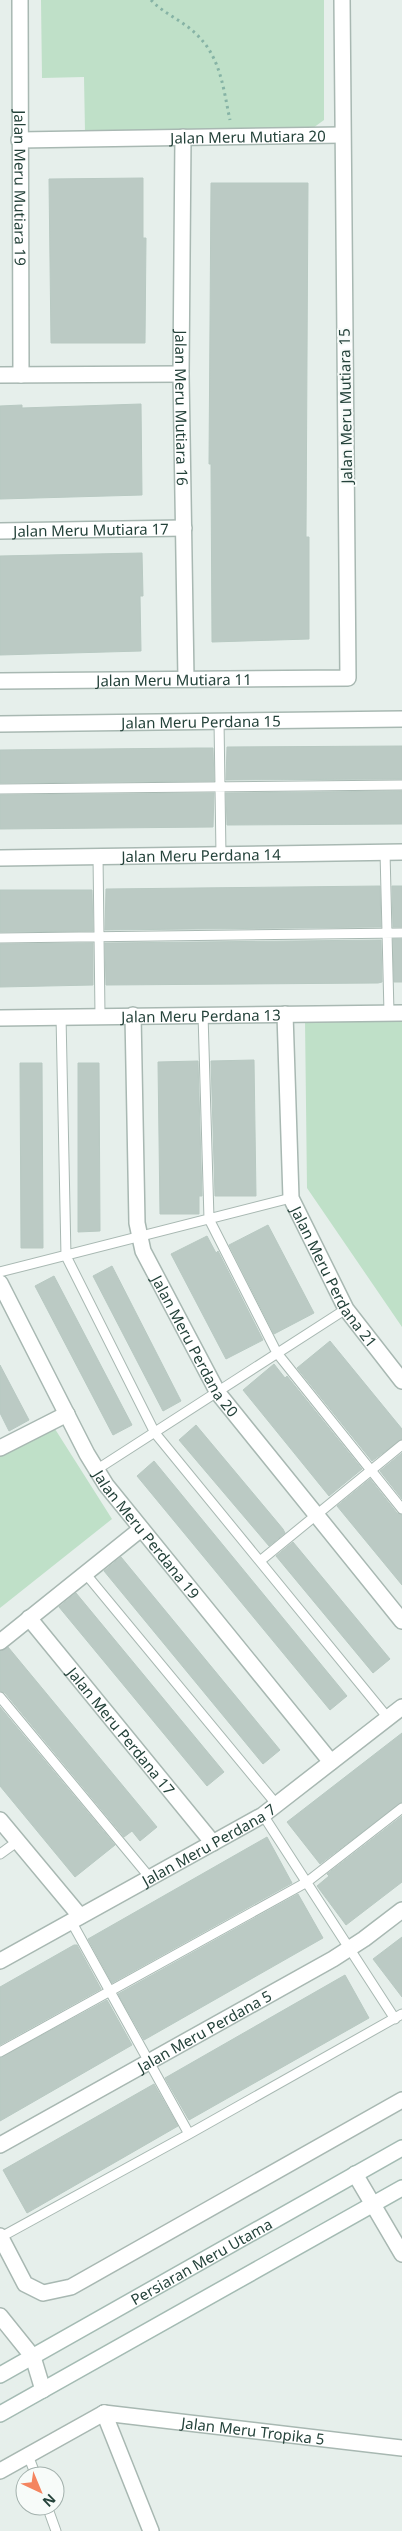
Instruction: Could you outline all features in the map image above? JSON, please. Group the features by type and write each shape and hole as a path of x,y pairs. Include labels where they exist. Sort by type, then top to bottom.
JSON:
{"street":[{"name":"Jalan Meru Mutiara 19","path":"20,0 21,375"},
{"name":"Jalan Meru Mutiara 20","path":"19,140 342,135 342,0"},
{"name":"Jalan Meru Mutiara 15","path":"342,135 348,678"},
{"name":"Jalan Meru Mutiara 16","path":"183,137 181,374 186,679"},
{"path":"0,375 181,374"},
{"name":"Jalan Meru Mutiara 17","path":"0,531 184,528"},
{"name":"Jalan Meru Mutiara 11","path":"0,681 348,678"},
{"name":"Jalan Meru Perdana 15","path":"0,724 402,719"},
{"name":"Jalan Meru Perdana 14","path":"0,858 402,852"},
{"name":"Jalan Meru Perdana 13","path":"0,1018 100,1015 395,1013"},
{"name":"Jalan Meru Perdana 21","path":"285,1014 291,1198 346,1309 402,1380"},
{"name":"Jalan Meru Perdana 20","path":"133,1015 139,1236 143,1251 218,1393 402,1621"},
{"name":"Jalan Meru Perdana 19","path":"0,1283 96,1470 141,1529 331,1762"},
{"path":"0,1447 67,1414"},
{"path":"0,1642 141,1529"},
{"name":"Jalan Meru Perdana 17","path":"29,1618 214,1843"},
{"name":"Jalan Meru Perdana 7","path":"0,1961 151,1879 263,1815 402,1707"},
{"path":"0,1820 76,1919"},
{"name":"Jalan Meru Perdana 5","path":"0,2145 348,1949 402,1910"},
{"path":"0,2236 25,2284 43,2293 71,2286 402,2100"},
{"name":"Persiaran Meru Utama","path":"0,2375 402,2148"},
{"path":"355,2174 402,2254"},
{"path":"0,2414 402,2188"},
{"path":"0,2316 33,2357 43,2390"},
{"path":"0,2471 104,2413 151,2531"},
{"name":"Jalan Meru Tropika 5","path":"104,2413 402,2448"}],"lane":[{"path":"219,721 221,855"},
{"path":"0,789 402,785"},
{"path":"386,852 386,933 395,1013"},
{"path":"98,856 100,1015"},
{"path":"0,938 402,932"},
{"path":"203,1014 209,1219 277,1353 402,1509"},
{"path":"61,1016 66,1256 155,1433 388,1718"},
{"path":"0,1272 291,1198"},
{"path":"96,1470 346,1309"},
{"path":"260,1561 402,1445"},
{"path":"85,1573 277,1805"},
{"path":"0,1697 151,1879"},
{"path":"0,2052 307,1882 402,1808"},
{"path":"0,2236 189,2134 398,2016 348,1949 263,1815"},
{"path":"0,1854 18,1841"},
{"path":"76,1919 110,1992 189,2134"},
{"path":"28,2455 32,2466"},
{"path":"51,2516 56,2531"}],"path":[{"path":"151,0 195,32 216,61 222,76 234,137"}],"green space":[{"path":"41,0 324,0 324,120 313,128 85,132 84,77 42,78"},
{"path":"305,1020 402,1020 402,1327 307,1188"},
{"path":"55,1429 112,1519 0,1608 0,1454"}],"building":[{"path":"143,178 143,238 146,238 145,343 51,343 49,179"},
{"path":"211,183 308,183 306,537 309,537 309,639 212,642 211,464 209,464"},
{"path":"141,404 142,495 0,499 0,406 22,405 22,408"},
{"path":"142,553 143,596 140,596 141,651 0,655 0,556"},
{"path":"402,746 402,779 226,780 227,747"},
{"path":"213,748 214,781 0,783 0,750"},
{"path":"402,791 402,824 227,825 226,793"},
{"path":"214,793 213,827 0,829 0,795"},
{"path":"380,886 381,927 105,930 106,889"},
{"path":"392,886 402,886 402,927 393,927"},
{"path":"0,890 92,890 93,931 0,932"},
{"path":"393,939 402,939 402,982 394,982"},
{"path":"381,940 382,982 378,983 106,985 105,943"},
{"path":"93,943 93,985 0,987 0,944"},
{"path":"254,1060 256,1196 215,1196 211,1061"},
{"path":"198,1061 202,1196 199,1196 199,1214 160,1214 158,1062"},
{"path":"20,1063 42,1063 43,1248 21,1248"},
{"path":"78,1063 99,1063 100,1231 78,1232"},
{"path":"268,1225 314,1313 274,1334 229,1245"},
{"path":"207,1236 216,1253 218,1251 263,1340 226,1359 171,1254"},
{"path":"112,1266 181,1401 163,1411 93,1276"},
{"path":"54,1276 132,1425 113,1435 35,1286"},
{"path":"330,1341 402,1429 402,1439 372,1461 297,1368"},
{"path":"274,1364 285,1378 287,1376 362,1469 329,1496 243,1390"},
{"path":"0,1365 29,1420 9,1431 0,1413"},
{"path":"196,1425 283,1529 285,1533 269,1546 179,1440"},
{"path":"402,1453 402,1499 380,1471"},
{"path":"154,1461 347,1696 330,1710 137,1476"},
{"path":"370,1479 397,1513 402,1515 402,1585 337,1506"},
{"path":"293,1542 390,1659 373,1673 276,1556"},
{"path":"121,1557 280,1750 263,1764 104,1571"},
{"path":"76,1593 224,1772 207,1786 59,1607"},
{"path":"8,1647 157,1827 140,1841 132,1831 124,1837 5,1693 0,1691 0,1651"},
{"path":"0,1707 115,1845 75,1877 0,1786"},
{"path":"402,1733 402,1802 320,1864 287,1822"},
{"path":"402,1816 402,1882 346,1925 317,1886 329,1876 327,1874"},
{"path":"267,1837 292,1883 112,1983 88,1939"},
{"path":"298,1894 323,1938 144,2040 118,1994"},
{"path":"402,1937 402,1997 373,1959"},
{"path":"77,1945 101,1989 0,2045 0,1987"},
{"path":"345,1975 369,2018 189,2120 165,2078"},
{"path":"107,2000 132,2045 0,2121 0,2058"},
{"path":"154,2084 178,2126 27,2213 3,2170"}]}
